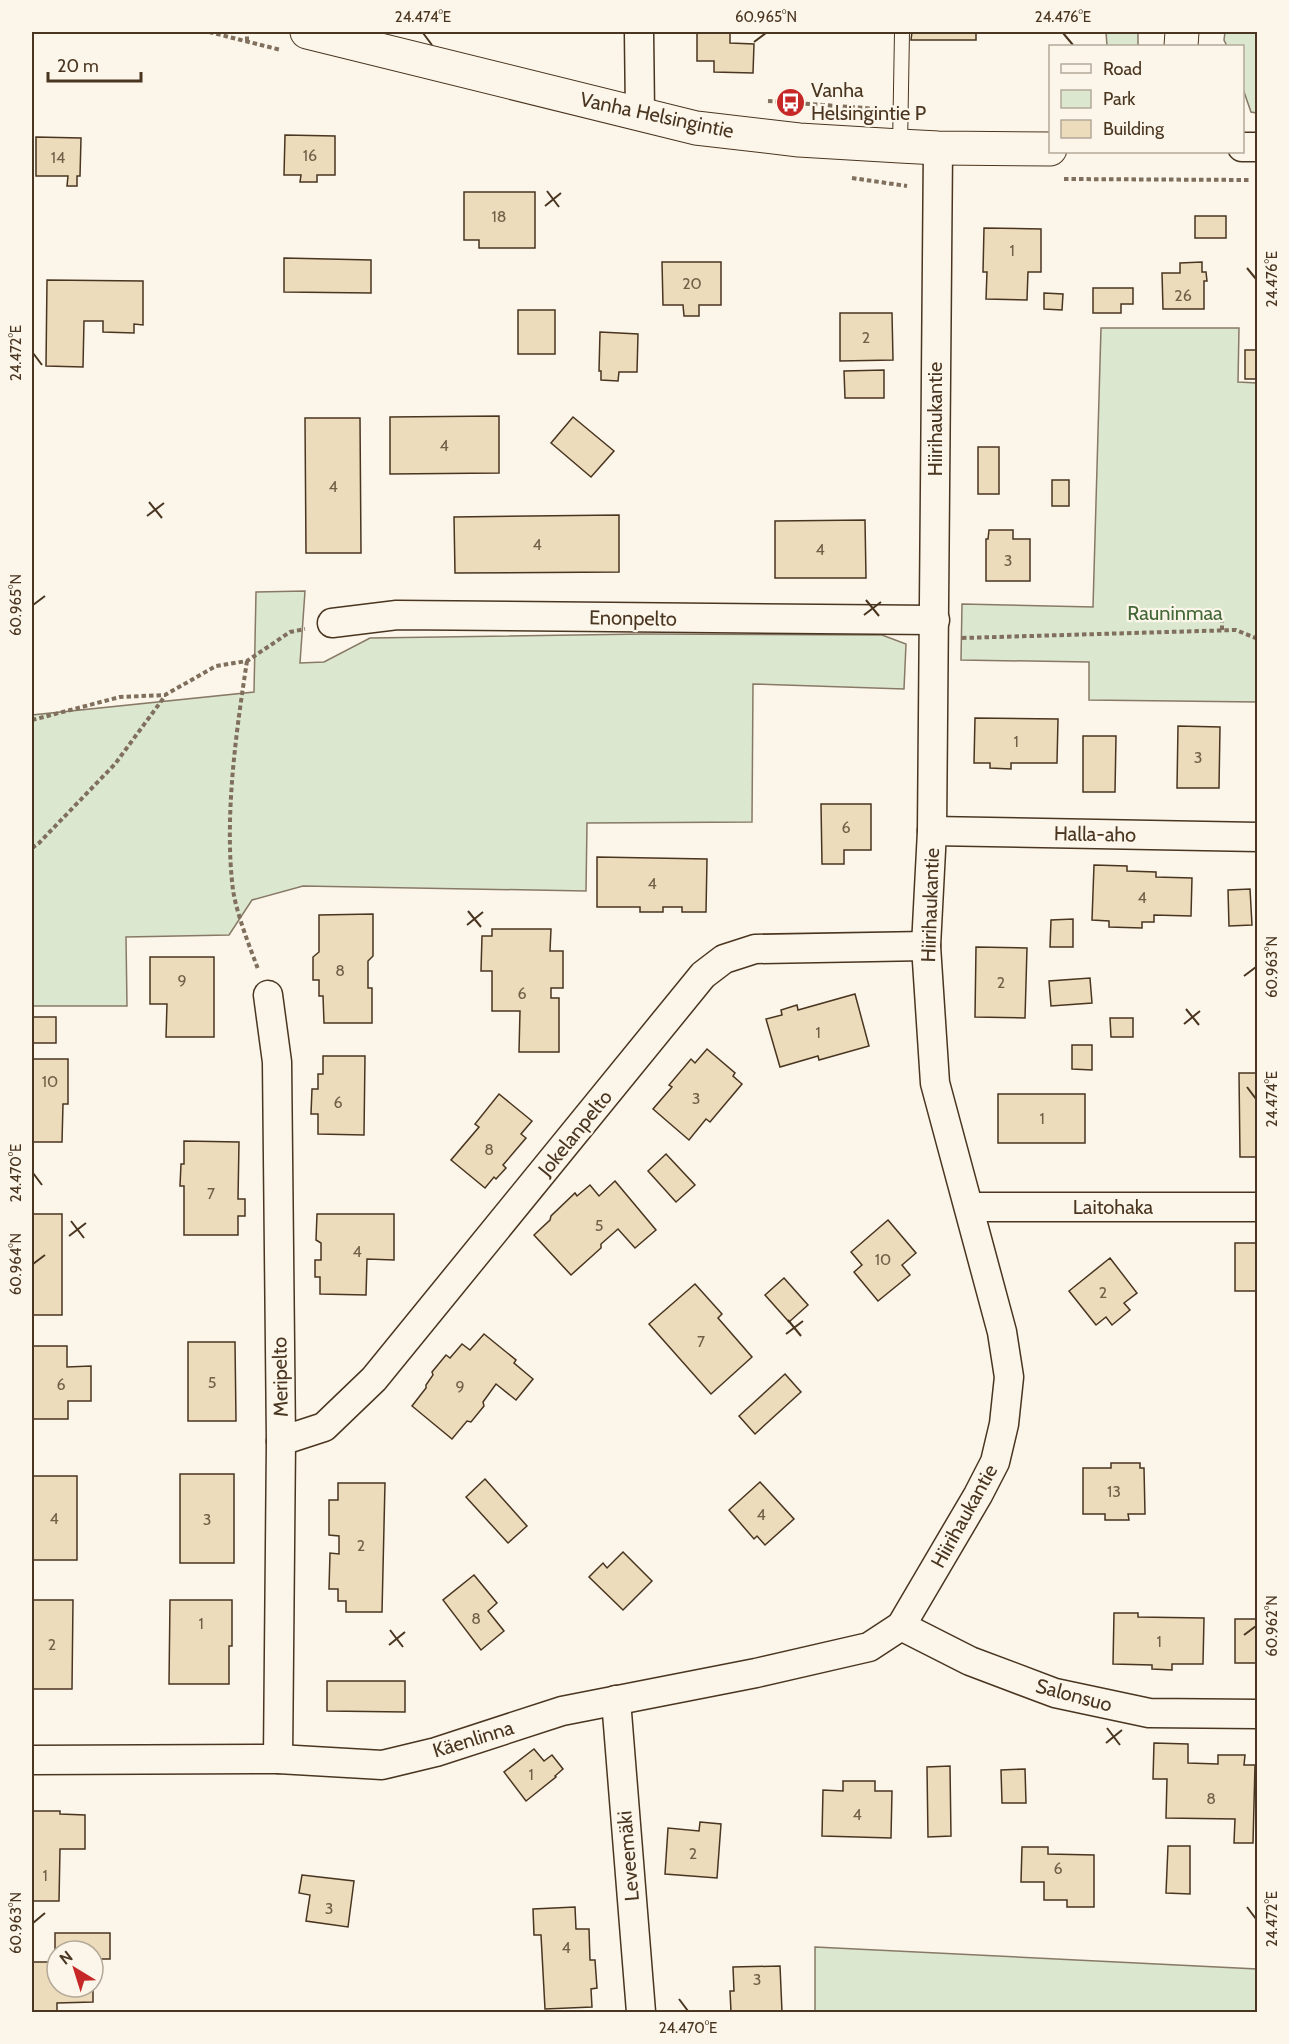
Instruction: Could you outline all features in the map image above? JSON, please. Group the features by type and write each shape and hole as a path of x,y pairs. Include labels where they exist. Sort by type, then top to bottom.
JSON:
{"street":[{"name":"Vanha Helsingintie","path":"307,32 696,128 799,140 938,148 1049,149"},
{"path":"639,32 640,113"},
{"name":"Hiirihaukantie","path":"901,1626 995,1462 1004,1424 1009,1377 1002,1332 936,1083 926,946 932,831 938,148"},
{"name":"Enonpelto","path":"332,623 397,615 935,629"},
{"name":"Halla-aho","path":"932,831 1257,837"},
{"name":"Jokelanpelto","path":"281,1441 324,1426 374,1379 703,975 724,959 755,949 926,946"},
{"name":"Meripelto","path":"268,995 277,1062 281,1441 278,1759"},
{"name":"Laitohaka","path":"969,1207 1257,1207"},
{"name":"Käenlinna","path":"32,1760 278,1759 382,1765 436,1752 562,1711 756,1673 869,1647 901,1626"},
{"name":"Salonsuo","path":"901,1626 970,1661 1055,1693 1149,1713 1257,1714"},
{"name":"Leveemäki","path":"616,1700 641,2013"}],"lane":[{"path":"900,146 902,32"}],"path":[{"path":"247,41 248,32"},
{"path":"1221,630 1222,618"},
{"path":"32,848 116,764 165,695 216,666 247,661 290,632 332,623"},
{"path":"935,629 1236,630 1257,639"},
{"path":"247,661 238,719 230,830 234,891 250,947 268,995"},
{"path":"32,720 120,697 165,695"}],"green space":[{"path":"1106,32 1138,32 1138,45 1107,45"},
{"path":"1225,32 1257,32 1257,113 1251,112 1244,92 1244,45 1226,45 1224,40"},
{"name":"Rauninmaa","path":"1101,328 1239,328 1238,382 1257,383 1257,702 1089,700 1089,662 961,660 962,604 1093,607"},
{"path":"305,591 300,663 324,662 370,638 643,634 882,635 906,644 904,689 753,684 752,822 587,823 586,891 303,886 252,900 229,935 126,937 127,1006 32,1006 32,715 254,692 256,592"},
{"path":"815,1947 1257,1969 1257,2012 815,2012"}],"building":[{"path":"697,32 730,32 730,43 754,44 753,73 714,72 714,61 697,61"},
{"path":"912,32 976,32 976,40 911,40"},
{"path":"285,135 335,136 335,175 317,175 317,182 300,182 301,175 284,175"},
{"path":"36,137 81,138 80,176 77,176 77,186 67,186 68,176 36,176"},
{"path":"464,192 535,192 535,248 479,248 479,240 464,240"},
{"path":"1195,216 1226,216 1226,238 1195,238"},
{"path":"984,228 1041,229 1041,272 1028,272 1027,300 986,299 987,272 983,272"},
{"path":"284,258 371,260 371,293 284,292"},
{"path":"662,262 721,262 721,305 699,305 699,316 684,316 683,305 663,305"},
{"path":"1202,262 1202,272 1206,272 1207,281 1204,281 1204,309 1163,309 1162,273 1180,273 1180,263"},
{"path":"47,280 143,281 143,325 134,324 134,333 103,332 103,321 84,321 83,367 46,366"},
{"path":"1093,288 1133,288 1133,304 1121,304 1121,313 1093,313"},
{"path":"1044,293 1063,294 1062,310 1044,309"},
{"path":"518,310 555,310 555,354 518,354"},
{"path":"840,313 892,313 893,360 840,361"},
{"path":"600,332 638,334 637,372 619,372 618,381 601,380 601,371 599,371"},
{"path":"1245,350 1258,350 1258,379 1245,379"},
{"path":"884,370 884,398 845,398 844,371"},
{"path":"499,416 499,473 390,474 390,417"},
{"path":"573,417 614,451 591,477 551,443"},
{"path":"305,418 360,418 361,553 306,553"},
{"path":"978,447 999,447 999,494 978,494"},
{"path":"1052,480 1069,480 1069,506 1052,506"},
{"path":"619,515 619,572 455,573 454,517"},
{"path":"865,520 866,578 775,578 775,521"},
{"path":"989,530 1013,530 1013,539 1030,539 1030,581 986,581 986,539 988,539"},
{"path":"975,718 1058,719 1057,763 1011,763 1011,769 990,768 990,763 974,763"},
{"path":"1178,726 1220,727 1219,788 1177,788"},
{"path":"1083,736 1116,736 1115,792 1083,792"},
{"path":"821,804 871,804 871,850 844,850 844,864 822,864"},
{"path":"597,857 707,859 706,912 682,912 682,907 663,907 663,912 640,912 640,907 597,907"},
{"path":"1094,865 1127,866 1127,871 1156,872 1156,877 1192,878 1191,916 1154,915 1154,922 1142,922 1142,928 1109,927 1109,921 1092,920"},
{"path":"1250,889 1252,925 1229,926 1228,890"},
{"path":"373,914 373,956 368,961 368,988 372,988 372,1023 324,1023 323,996 319,996 319,980 313,980 313,957 319,952 319,915"},
{"path":"1073,919 1073,947 1050,947 1051,920"},
{"path":"492,929 551,929 550,951 563,951 563,988 551,988 551,998 559,998 559,1052 519,1052 520,1011 492,1011 492,971 481,971 482,936 492,936"},
{"path":"976,947 1027,948 1025,1018 975,1017"},
{"path":"150,957 214,957 214,1037 166,1037 167,1004 150,1004"},
{"path":"1090,978 1092,1003 1051,1006 1049,981"},
{"path":"855,994 869,1046 819,1060 818,1056 780,1067 766,1019 782,1015 781,1010 797,1005 798,1010"},
{"path":"32,1017 56,1017 56,1043 32,1043"},
{"path":"1110,1018 1133,1018 1133,1037 1111,1037"},
{"path":"1072,1045 1092,1045 1092,1070 1072,1069"},
{"path":"707,1049 735,1073 733,1076 742,1084 710,1122 706,1119 689,1140 653,1109 672,1087 669,1085 691,1059 695,1063"},
{"path":"323,1056 365,1056 364,1135 318,1134 318,1114 311,1114 312,1089 318,1089 318,1074 323,1074"},
{"path":"32,1059 68,1059 68,1104 63,1104 62,1142 32,1142"},
{"path":"1239,1073 1258,1073 1258,1157 1240,1157"},
{"path":"499,1094 532,1121 521,1134 526,1138 503,1165 506,1168 485,1188 451,1160 479,1127 475,1124"},
{"path":"998,1094 1085,1094 1085,1143 998,1143"},
{"path":"184,1141 239,1142 238,1199 245,1199 245,1216 238,1216 238,1235 184,1235 184,1186 180,1186 181,1164 184,1164"},
{"path":"666,1154 695,1185 676,1202 648,1171"},
{"path":"615,1181 656,1230 635,1248 618,1229 571,1275 534,1235 575,1193 577,1196 590,1185 599,1196"},
{"path":"32,1214 62,1214 62,1315 32,1315"},
{"path":"317,1214 394,1214 394,1260 367,1259 366,1295 320,1294 320,1277 315,1277 315,1260 321,1260 321,1243 316,1240"},
{"path":"888,1220 916,1253 902,1265 910,1275 878,1301 854,1272 862,1265 851,1252"},
{"path":"1235,1243 1258,1243 1258,1291 1235,1291"},
{"path":"1110,1258 1137,1293 1124,1303 1130,1310 1112,1325 1106,1317 1096,1325 1069,1291"},
{"path":"784,1278 808,1305 789,1322 765,1295"},
{"path":"695,1284 722,1314 718,1318 752,1357 711,1394 649,1324"},
{"path":"484,1334 516,1360 514,1363 533,1379 516,1400 496,1384 483,1402 484,1406 471,1422 467,1421 452,1439 412,1406 426,1388 433,1375 432,1372 446,1355 450,1358 462,1344 470,1350"},
{"path":"188,1342 235,1342 236,1421 188,1421"},
{"path":"32,1346 67,1346 67,1367 91,1366 91,1401 68,1401 68,1419 32,1419"},
{"path":"785,1374 801,1392 755,1434 739,1416"},
{"path":"1111,1463 1140,1463 1140,1468 1144,1468 1145,1514 1128,1514 1129,1520 1105,1520 1105,1514 1083,1514 1083,1468 1111,1468"},
{"path":"180,1474 234,1474 234,1563 180,1563"},
{"path":"32,1476 77,1476 77,1560 32,1560"},
{"path":"485,1479 527,1526 508,1543 466,1497"},
{"path":"760,1482 794,1519 765,1545 757,1536 754,1539 729,1510"},
{"path":"338,1483 385,1483 382,1612 346,1612 346,1601 338,1601 338,1589 329,1589 330,1553 339,1554 339,1536 329,1535 329,1500 338,1500"},
{"path":"623,1552 652,1581 623,1610 589,1577 603,1563 607,1568"},
{"path":"474,1575 497,1603 488,1611 504,1631 481,1650 443,1600"},
{"path":"32,1600 73,1600 72,1689 32,1689"},
{"path":"170,1600 232,1600 229,1684 169,1684"},
{"path":"1114,1613 1138,1613 1138,1617 1204,1618 1203,1664 1172,1664 1172,1670 1152,1669 1152,1665 1113,1664"},
{"path":"1235,1619 1258,1619 1258,1663 1235,1663"},
{"path":"327,1681 405,1681 405,1712 327,1711"},
{"path":"1154,1743 1188,1744 1188,1763 1218,1764 1218,1755 1245,1755 1244,1765 1255,1765 1253,1843 1234,1843 1235,1819 1166,1818 1167,1779 1153,1779"},
{"path":"534,1749 544,1761 552,1755 563,1769 526,1801 504,1772"},
{"path":"950,1766 951,1836 928,1837 927,1767"},
{"path":"1025,1769 1026,1803 1002,1803 1001,1770"},
{"path":"843,1781 875,1781 875,1791 892,1791 891,1838 822,1836 823,1790 843,1791"},
{"path":"32,1811 60,1811 60,1814 85,1815 85,1849 60,1849 59,1901 32,1901"},
{"path":"700,1822 721,1824 717,1878 665,1874 668,1828 699,1831"},
{"path":"1168,1846 1190,1846 1190,1894 1166,1893"},
{"path":"1022,1847 1048,1847 1048,1854 1094,1855 1094,1907 1067,1907 1067,1900 1044,1900 1044,1882 1021,1882"},
{"path":"302,1875 354,1881 348,1927 306,1921 310,1895 299,1893"},
{"path":"575,1907 576,1929 589,1929 590,1960 595,1960 597,1988 591,1989 592,2007 545,2009 541,1935 534,1935 533,1909"},
{"path":"55,1933 110,1933 110,1959 105,1959 105,1939 55,1939"},
{"path":"32,1962 45,1962 45,1999 93,1999 93,2002 57,2003 57,2012 32,2012"},
{"path":"780,1966 782,2012 731,2012 730,1991 734,1991 733,1967"}],"place":[{"name":"Vanha Helsingintie P","path":"790,102"}]}
